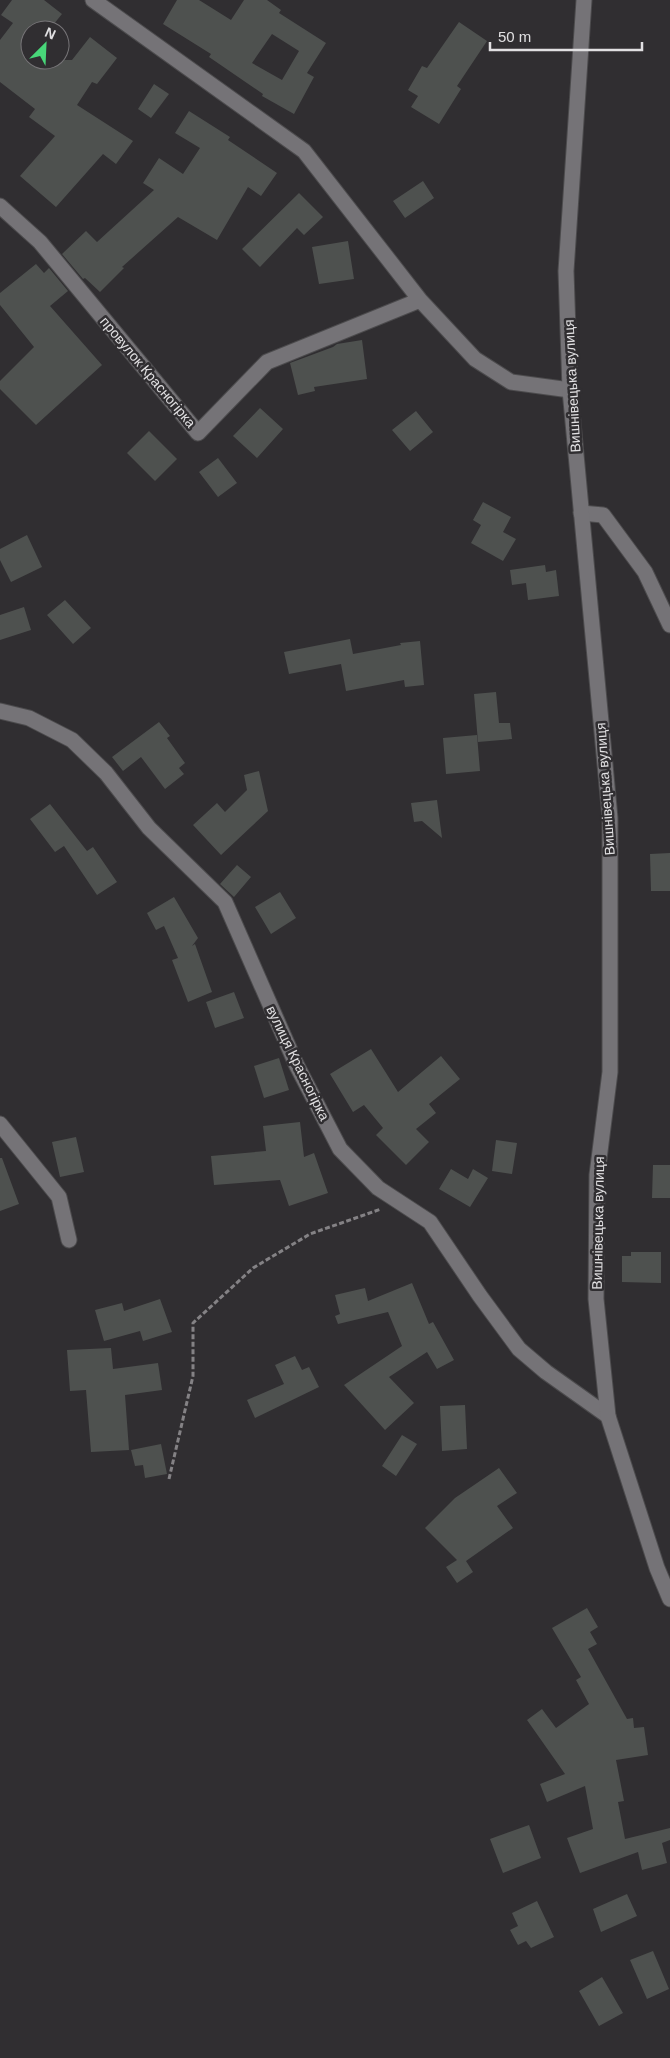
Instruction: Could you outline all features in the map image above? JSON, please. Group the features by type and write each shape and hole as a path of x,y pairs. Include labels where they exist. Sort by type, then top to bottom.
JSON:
{"street":[{"path":"93,0 304,151 420,300 475,359 511,382 570,390"},
{"name":"Вишнівецька вулиця","path":"584,0 566,271 570,390 610,818 610,1072 597,1175 596,1299 608,1416 670,1599"},
{"name":"провулок Красногірка","path":"0,206 40,242 198,433 267,362 420,300"},
{"path":"581,513 602,515 645,572 670,625"},
{"name":"вулиця Красногірка","path":"0,711 29,718 72,740 106,773 148,828 225,902 296,1064 340,1149 378,1188 430,1222 480,1296 519,1349 546,1372 608,1416"},
{"path":"0,1124 59,1197 69,1240"}],"path":[{"path":"168,1479 193,1376 193,1323 254,1268 310,1234 400,1203"}],"building":[{"path":"12,0 44,0 62,14 57,20 20,20 20,70 70,70 70,60 72,60 90,37 117,58 97,84 92,82 77,105 133,141 116,164 103,154 56,207 20,176 55,136 29,117 35,109 0,82 0,40 13,23 1,15"},
{"path":"177,0 199,0 231,20 244,0 267,0 281,10 279,13 326,43 307,73 314,77 294,114 262,96 263,94 209,57 211,54 163,24","holes":["272,34 299,51 282,80 252,63"]},
{"path":"459,22 487,41 457,86 461,89 439,124 411,107 418,96 408,90 422,66 427,68"},
{"path":"154,84 169,94 151,118 138,109"},
{"path":"189,111 230,137 228,140 277,173 261,196 248,187 217,240 178,217 122,267 124,268 100,292 85,278 83,279 62,254 86,231 97,242 154,190 143,183 159,158 183,174 200,148 175,133"},
{"path":"423,181 434,198 405,218 393,201"},
{"path":"299,193 323,217 304,235 297,228 260,267 242,249"},
{"path":"348,241 354,279 319,284 312,247"},
{"path":"36,264 44,273 49,268 68,291 50,306 102,365 36,425 0,389 0,381 34,347 0,305 0,293"},
{"path":"362,340 367,379 314,387 315,391 298,395 290,363 337,344"},
{"path":"260,408 283,429 257,458 233,436"},
{"path":"416,411 433,432 410,451 392,430"},
{"path":"149,431 177,459 155,481 127,453"},
{"path":"218,458 237,483 218,497 199,472"},
{"path":"483,502 511,517 503,532 516,539 503,561 471,543 481,525 473,520"},
{"path":"27,535 42,567 11,582 0,560 0,549"},
{"path":"545,565 546,572 556,570 559,596 528,600 526,583 512,585 510,570"},
{"path":"65,600 91,628 73,644 47,615"},
{"path":"24,607 31,630 0,640 0,615"},
{"path":"350,639 353,654 401,645 400,643 420,641 424,685 405,687 404,680 346,691 341,664 289,674 284,652"},
{"path":"496,692 499,723 510,723 512,739 478,742 474,694"},
{"path":"159,722 170,736 167,738 185,763 179,768 184,774 165,789 141,757 123,771 112,757"},
{"path":"477,735 480,771 446,774 443,738"},
{"path":"259,771 268,811 221,855 193,825 217,803 225,812 247,790 244,775"},
{"path":"437,800 442,838 422,821 414,822 411,803"},
{"path":"50,804 87,851 93,847 117,882 97,895 64,846 55,852 30,819"},
{"path":"670,853 670,891 651,891 650,854"},
{"path":"237,865 251,877 234,897 220,884"},
{"path":"280,892 296,918 271,934 255,907"},
{"path":"174,897 198,938 192,946 195,944 212,992 188,1002 172,960 178,958 164,926 156,930 147,913"},
{"path":"234,992 244,1018 215,1028 206,1002"},
{"path":"371,1049 398,1092 441,1056 460,1079 429,1104 436,1113 416,1129 429,1142 406,1165 376,1135 383,1128 364,1105 353,1112 330,1074"},
{"path":"279,1058 289,1090 264,1098 254,1066"},
{"path":"300,1122 304,1157 314,1153 328,1193 289,1206 280,1180 214,1185 211,1156 266,1151 263,1126"},
{"path":"76,1137 84,1172 60,1177 52,1142"},
{"path":"496,1140 517,1143 512,1174 492,1171"},
{"path":"0,1158 2,1158 19,1204 0,1211"},
{"path":"653,1165 670,1165 670,1198 652,1198"},
{"path":"451,1169 468,1179 473,1169 488,1178 470,1207 439,1189"},
{"path":"631,1252 661,1252 661,1283 622,1282 622,1256 631,1256"},
{"path":"412,1283 429,1324 433,1322 454,1360 437,1369 427,1352 389,1377 414,1403 385,1430 344,1385 402,1346 388,1312 338,1324 335,1316 340,1314 335,1295 365,1288 368,1301"},
{"path":"160,1299 172,1332 143,1341 140,1331 104,1341 95,1310 122,1303 124,1311"},
{"path":"111,1348 113,1369 158,1363 162,1390 125,1395 129,1450 91,1452 86,1390 70,1391 67,1350"},
{"path":"295,1356 302,1370 309,1367 319,1387 255,1418 247,1400 284,1384 275,1365"},
{"path":"465,1405 467,1449 442,1451 440,1406"},
{"path":"402,1435 417,1444 396,1476 382,1466"},
{"path":"161,1444 167,1474 145,1478 143,1465 135,1466 131,1450"},
{"path":"499,1468 517,1493 497,1506 513,1528 466,1561 473,1572 457,1583 446,1567 457,1560 425,1528 455,1498"},
{"path":"587,1608 598,1627 590,1632 597,1644 588,1649 627,1719 633,1718 634,1728 644,1727 648,1755 616,1760 624,1801 618,1802 625,1839 670,1828 670,1840 662,1843 667,1863 642,1870 638,1852 580,1873 567,1838 593,1829 585,1786 547,1802 540,1784 565,1774 527,1720 542,1709 556,1728 589,1704 576,1680 581,1677 552,1628"},
{"path":"529,1825 541,1858 503,1873 490,1839"},
{"path":"627,1894 637,1916 601,1932 593,1909"},
{"path":"537,1901 554,1937 531,1948 526,1941 518,1945 510,1930 518,1926 512,1913"},
{"path":"653,1951 669,1989 647,1999 630,1960"},
{"path":"602,1977 623,2013 599,2026 579,1991"}]}
